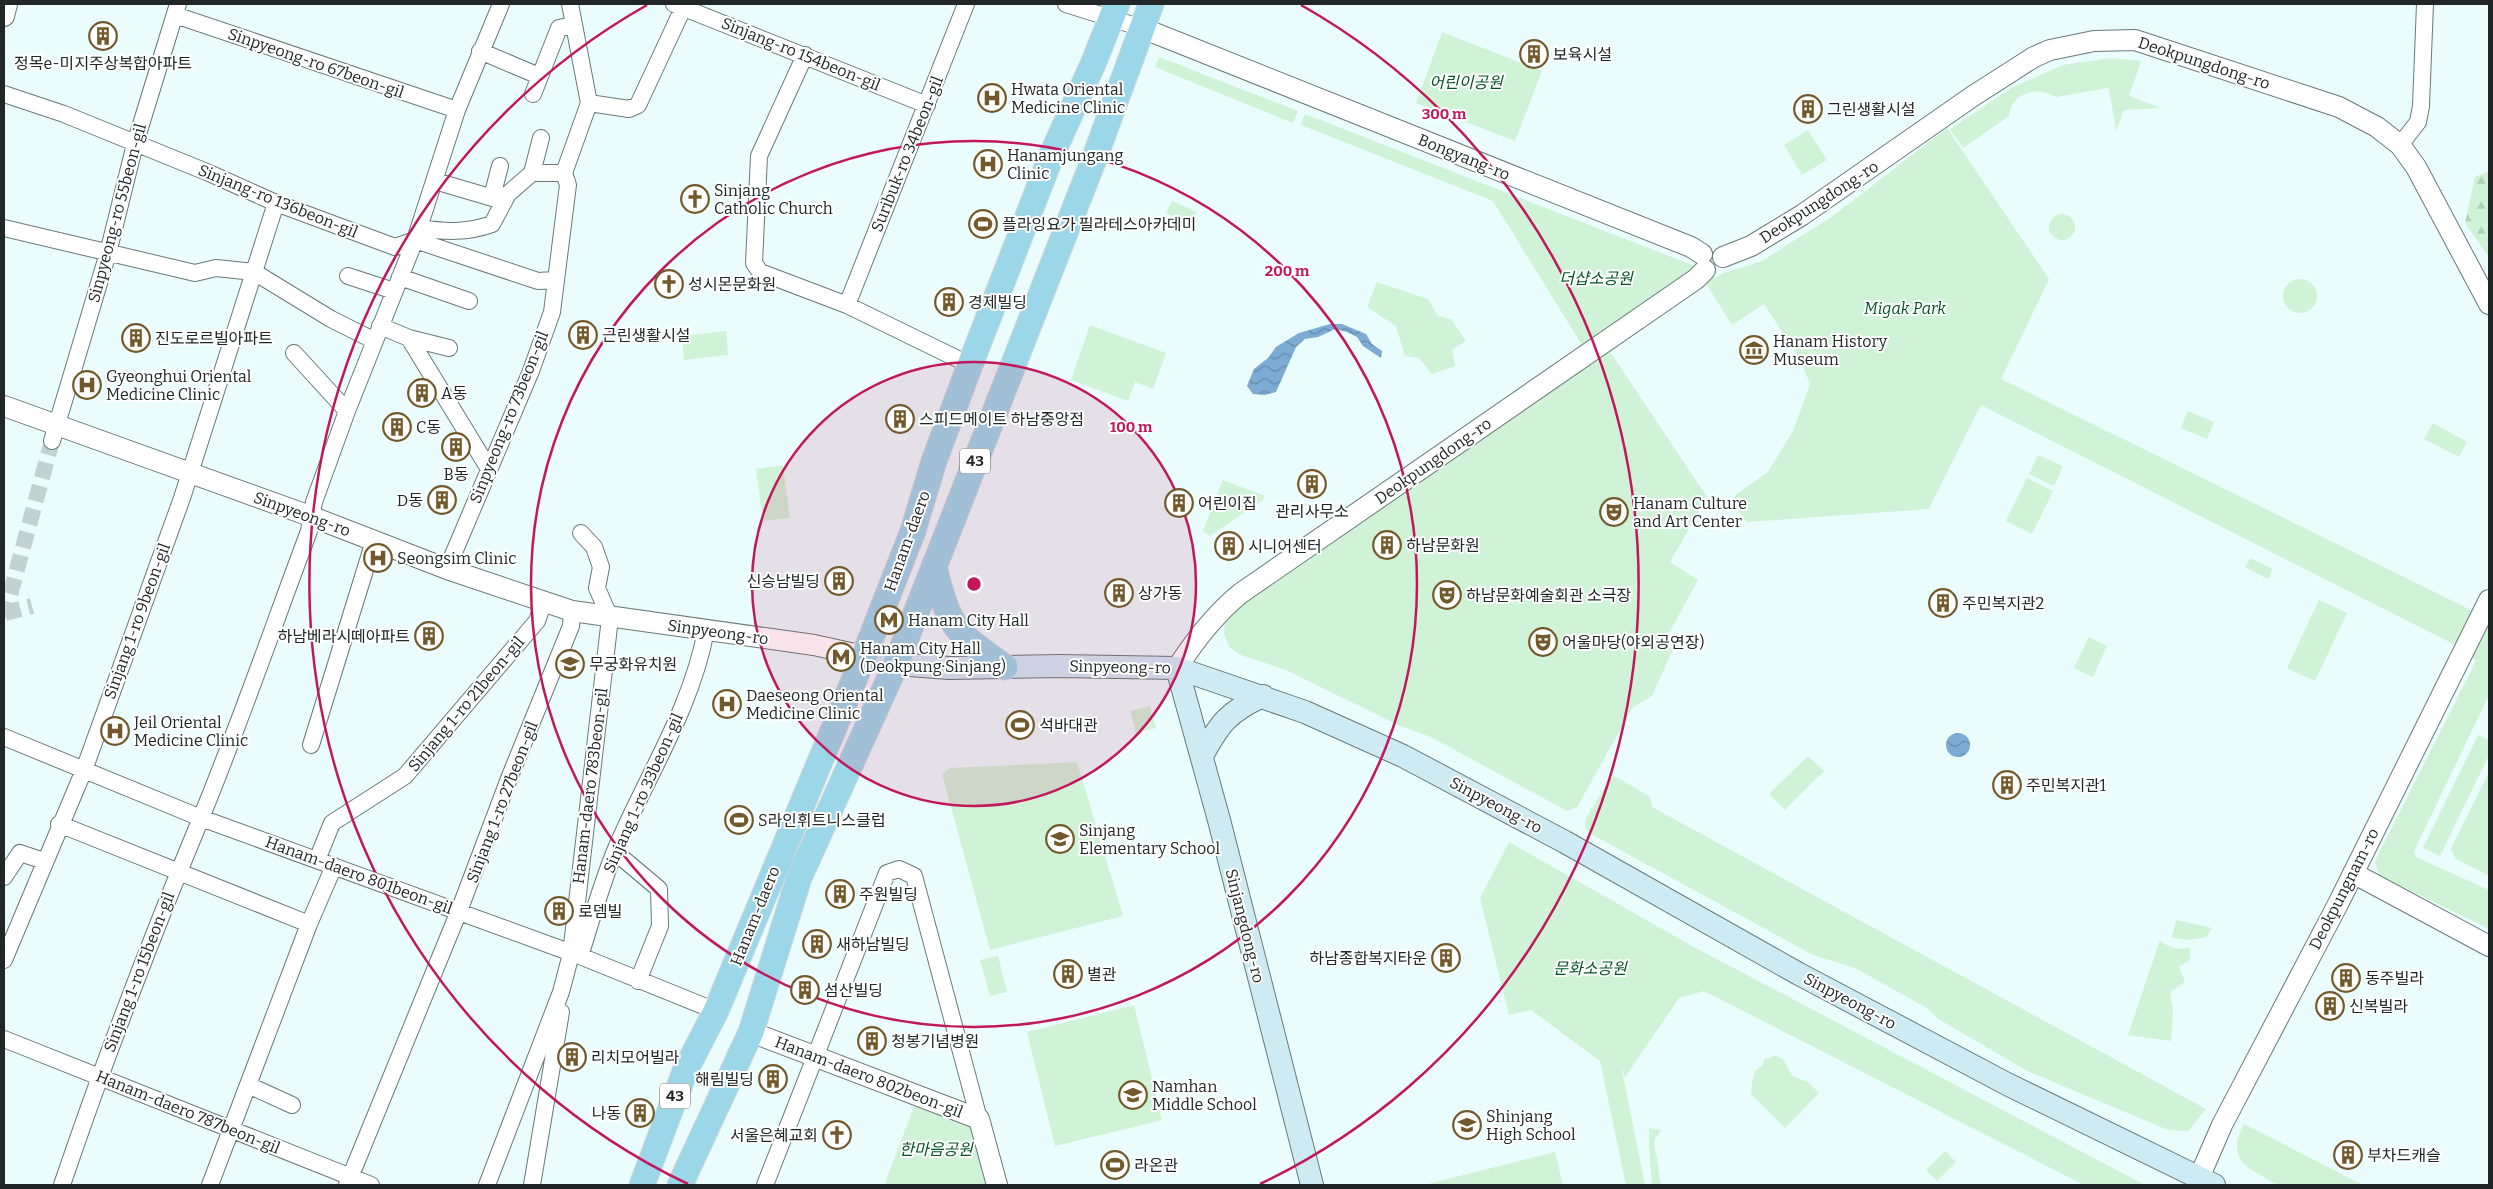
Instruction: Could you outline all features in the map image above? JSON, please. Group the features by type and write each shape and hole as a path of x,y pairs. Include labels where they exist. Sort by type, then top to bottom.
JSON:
{"main road":[{"name":"Hanam-daero","path":"680,1185 752,1032 799,878 896,664 1096,154 1151,4"},
{"name":"Hanam-daero","path":"642,1185 685,1071 716,1011 864,656 913,531 934,461 970,365 1052,154 1114,11"},
{"path":"934,566 945,611 952,624 970,643 1005,667"},
{"name":"Sinpyeong-ro","path":"864,656 896,664 949,668 1177,668 1264,696 1305,712 1403,756 1565,842 1816,983 2007,1084 2203,1183"},
{"name":"Sinjangdong-ro","path":"1177,668 1202,756 1312,1185"},
{"path":"1202,756 1225,719 1246,704 1264,696"}],"street":[{"path":"4,16 7,4"},
{"path":"310,516 376,333 417,234 457,110 500,4"},
{"path":"570,4 589,103 629,109 638,105 681,5"},
{"name":"Suribuk-ro 34beon-gil","path":"847,305 966,4"},
{"path":"1066,4 1114,11 1142,28"},
{"path":"2400,145 2418,122 2421,106 2425,4"},
{"name":"Sinjang-ro 154beon-gil","path":"681,5 927,105"},
{"name":"Sinpyeong-ro 67beon-gil","path":"176,9 457,110"},
{"name":"Sinpyeong-ro 55beon-gil","path":"54,432 108,253 136,144 176,9"},
{"path":"533,94 559,28 573,25"},
{"name":"Bongyang-ro","path":"1142,28 1241,70 1691,247 1704,262 1712,249 1718,251 1723,257"},
{"name":"Deokpungdong-ro","path":"1723,257 1751,246 1802,215 1973,96 2034,57 2050,50 2094,41 2135,40 2340,107 2377,127 2400,145 2416,167 2489,304"},
{"path":"480,51 539,76"},
{"path":"805,56 759,156 754,263 760,272 847,305 970,365"},
{"name":"Sinjang-ro 136beon-gil","path":"4,94 64,114 209,173 276,203 395,247 417,234"},
{"name":"Sinpyeong-ro 73beon-gil","path":"447,569 531,372 552,312 568,185 564,173 589,103"},
{"path":"417,234 477,230 492,224 508,194 532,173 541,138"},
{"path":"500,166 494,189 503,202"},
{"path":"532,173 564,173"},
{"path":"435,181 503,202"},
{"name":"Sinjang 1-ro 9beon-gil","path":"4,960 59,824 84,770 190,473 276,203"},
{"path":"4,228 195,273 216,268 254,272 331,319 376,333 409,338 449,348"},
{"path":"417,234 538,280 555,280"},
{"name":"Deokpungdong-ro","path":"1177,668 1193,643 1222,609 1241,593 1696,279 1704,262"},
{"path":"348,276 397,284 469,301"},
{"path":"409,338 489,469"},
{"path":"294,353 347,411"},
{"name":"Sinpyeong-ro","path":"4,406 54,432 190,473 310,516 447,569 572,611 610,618 814,645 864,656"},
{"name":"Sinjang 1-ro 15beon-gil","path":"62,1185 98,1077 177,872 201,818 309,531 310,516"},
{"path":"581,533 594,547 601,567 597,588 610,618"},
{"path":"311,745 374,541"},
{"name":"Deokpungnam-ro","path":"2203,1183 2222,1125 2353,874 2489,600"},
{"name":"Sinjang 1-ro 21beon-gil","path":"317,860 332,823 405,776 537,621 544,601"},
{"name":"Sinjang 1-ro 27beon-gil","path":"349,1181 459,912 510,776 571,626 572,611"},
{"name":"Hanam-daero 783beon-gil","path":"576,955 610,618"},
{"name":"Sinjang 1-ro 33beon-gil","path":"487,1185 615,852 671,734 703,648 706,630"},
{"name":"Hanam-daero 801beon-gil","path":"4,737 201,818 576,955 716,1011"},
{"path":"59,824 177,872"},
{"path":"615,852 659,889 660,926 638,981"},
{"path":"4,877 20,853 44,861"},
{"path":"210,1185 309,924 334,866"},
{"path":"765,1185 887,873 899,869 914,876 979,1119"},
{"name":"Sinjang 1-ro 15beon-gil","path":"177,872 309,924"},
{"path":"2353,874 2489,946"},
{"path":"532,1185 562,1008 561,992"},
{"name":"Hanam-daero 802beon-gil","path":"752,1032 979,1119 997,1185"},
{"name":"Hanam-daero 787beon-gil","path":"4,1039 232,1130 349,1181 372,1185"},
{"path":"248,1085 292,1105"}],"green space":[{"name":"어린이공원","path":"1442,32 1542,71 1515,141 1416,103"},
{"path":"1159,57 1298,111 1293,123 1155,67"},
{"path":"2111,58 2141,61 2129,96 2161,108 2124,110 2116,131 2109,88 2056,97 2041,92 2034,92 2026,93 2020,97 2015,101 2009,116 1963,148 1950,129 2013,87 2063,65"},
{"name":"더샵소공원","path":"1305,114 1692,265 1694,268 1582,345 1493,201 1301,125"},
{"name":"Migak Park","path":"1947,128 2049,279 2001,379 2463,606 2489,622 2489,695 2414,851 2416,857 2489,890 2489,929 2379,875 2375,861 2476,661 2463,649 1981,405 1929,509 1747,522 1733,504 1735,495 1768,472 1793,431 1810,384 1799,357 1764,304 1732,325 1705,282 1724,273 1762,261 1833,216"},
{"path":"1808,130 1827,160 1802,175 1784,145"},
{"path":"2489,171 2489,257 2465,223 2475,177"},
{"path":"1172,201 1197,212 1192,224 1166,213"},
{"path":"2062,214 2071,218 2075,227 2071,236 2062,240 2053,236 2049,227 2053,218"},
{"path":"2300,279 2307,280 2312,284 2316,289 2316,303 2312,308 2307,312 2300,313 2293,312 2288,308 2284,303 2283,296 2284,289 2288,284 2293,280"},
{"path":"1377,282 1428,299 1438,316 1451,319 1466,341 1452,350 1455,366 1432,374 1419,358 1405,356 1396,326 1367,307"},
{"path":"1090,325 1166,353 1153,389 1135,382 1128,401 1071,380"},
{"path":"726,331 728,355 684,360 682,336"},
{"path":"1607,347 1707,497 1670,562 1698,580 1663,644 1673,649 1652,696 1633,707 1577,807 1567,811 1431,737 1398,725 1286,670 1241,655 1230,648 1224,634 1225,615"},
{"path":"2188,411 2214,422 2207,439 2181,428"},
{"path":"2433,423 2467,442 2459,457 2424,439"},
{"path":"2038,455 2063,466 2054,486 2029,474"},
{"path":"783,465 790,518 763,521 756,469"},
{"path":"2027,478 2053,491 2032,534 2006,521"},
{"path":"1223,480 1265,496 1263,500 1210,536 1203,531"},
{"path":"2250,558 2273,569 2268,579 2245,567"},
{"path":"2319,600 2347,613 2315,681 2287,668"},
{"path":"2089,637 2107,646 2093,677 2074,668"},
{"path":"1150,706 1156,728 1136,733 1130,711"},
{"path":"2478,735 2489,740 2489,755 2440,856 2423,848"},
{"path":"1808,756 1824,771 1785,810 1769,794"},
{"path":"1077,762 1123,916 990,950 942,774 950,768"},
{"path":"2489,772 2489,876 2456,859 2451,849"},
{"path":"1615,776 1650,797 1652,807 2206,1109 2188,1131 2168,1130 2027,1071 1937,1018 1927,1008 1855,968 1813,955 1591,834 1585,828 1586,819 1610,778"},
{"name":"문화소공원","path":"1509,842 1692,946 2145,1185 2084,1185 1704,991 1679,998 1625,1077 1621,1066 1645,1185 1626,1185 1600,1061 1531,1010 1509,1015 1480,898"},
{"path":"2176,920 2212,928 2206,937 2189,940 2176,938 2172,937"},
{"path":"2160,940 2174,948 2190,948 2190,960 2179,967 2185,982 2170,992 2173,1012 2171,1041 2128,1035"},
{"path":"998,956 1007,992 990,996 980,960"},
{"path":"1134,1005 1162,1120 1055,1146 1027,1032"},
{"path":"1775,1055 1784,1060 1792,1076 1808,1082 1819,1093 1785,1128 1751,1094 1755,1071 1763,1065 1764,1059"},
{"name":"한마음공원","path":"915,1104 974,1126 991,1185 891,1185 885,1183"},
{"path":"2244,1124 2363,1185 2302,1186 2274,1183 2253,1171 2241,1160 2237,1148"},
{"path":"1649,1128 1661,1130 1654,1141 1661,1185 1652,1185"},
{"path":"1945,1151 1956,1162 1937,1181 1926,1170"},
{"path":"1555,1152 1563,1185 1424,1185"}],"water":[{"path":"1330,324 1342,324 1366,334 1372,344 1382,351 1381,358 1363,346 1357,337 1335,329 1318,337 1305,339 1296,347 1276,392 1265,395 1253,394 1247,386 1254,369 1268,358 1276,347 1299,333"},
{"path":"1958,733 1963,734 1969,740 1969,750 1963,756 1958,757 1953,756 1947,750 1946,745 1947,740 1953,734"}],"tunnel":[{"path":"4,617 52,441"},
{"path":"5,613 32,606"}],"place":[{"name":"정목e-미지주상복합아파트","path":"103,36"},
{"name":"보육시설","path":"1534,54"},
{"name":"Hwata Oriental Medicine Clinic","path":"992,98"},
{"name":"그린생활시설","path":"1808,109"},
{"name":"Hanamjungang Clinic","path":"988,164"},
{"name":"Sinjang Catholic Church","path":"695,199"},
{"name":"플라잉요가 필라테스아카데미","path":"983,224"},
{"name":"성시몬문화원","path":"669,284"},
{"name":"경제빌딩","path":"949,302"},
{"name":"근린생활시설","path":"583,335"},
{"name":"진도로르빌아파트","path":"136,338"},
{"name":"Hanam History Museum","path":"1754,350"},
{"name":"Gyeonghui Oriental Medicine Clinic","path":"87,385"},
{"name":"A동","path":"422,393"},
{"name":"스피드메이트 하남중앙점","path":"900,419"},
{"name":"C동","path":"397,427"},
{"name":"B동","path":"456,447"},
{"name":"관리사무소","path":"1312,484"},
{"name":"D동","path":"442,500"},
{"name":"어린이집","path":"1179,503"},
{"name":"Hanam Culture and Art Center","path":"1614,512"},
{"name":"하남문화원","path":"1387,545"},
{"name":"시니어센터","path":"1229,546"},
{"name":"Seongsim Clinic","path":"378,558"},
{"name":"신승남빌딩","path":"839,581"},
{"name":"상가동","path":"1119,593"},
{"name":"하남문화예술회관 소극장","path":"1447,595"},
{"name":"주민복지관2","path":"1943,603"},
{"name":"Hanam City Hall","path":"889,620"},
{"name":"하남베라시떼아파트","path":"429,636"},
{"name":"어울마당(야외공연장)","path":"1543,642"},
{"name":"Hanam City Hall (Deokpung·Sinjang)","path":"841,657"},
{"name":"무궁화유치원","path":"570,664"},
{"name":"Daeseong Oriental Medicine Clinic","path":"727,704"},
{"name":"석바대관","path":"1020,725"},
{"name":"Jeil Oriental Medicine Clinic","path":"115,731"},
{"name":"주민복지관1","path":"2007,785"},
{"name":"S라인휘트니스클럽","path":"739,820"},
{"name":"Sinjang Elementary School","path":"1060,839"},
{"name":"주원빌딩","path":"840,894"},
{"name":"로뎀빌","path":"559,911"},
{"name":"새하남빌딩","path":"817,944"},
{"name":"하남종합복지타운","path":"1446,958"},
{"name":"별관","path":"1068,974"},
{"name":"동주빌라","path":"2346,978"},
{"name":"섬산빌딩","path":"805,990"},
{"name":"신복빌라","path":"2330,1006"},
{"name":"청봉기념병원","path":"872,1041"},
{"name":"리치모어빌라","path":"572,1057"},
{"name":"해림빌딩","path":"773,1079"},
{"name":"Namhan Middle School","path":"1133,1095"},
{"name":"나동","path":"640,1113"},
{"name":"Shinjang High School","path":"1467,1125"},
{"name":"서울은혜교회","path":"837,1135"},
{"name":"부차드캐슬","path":"2348,1155"},
{"name":"라온관","path":"1115,1165"}]}
